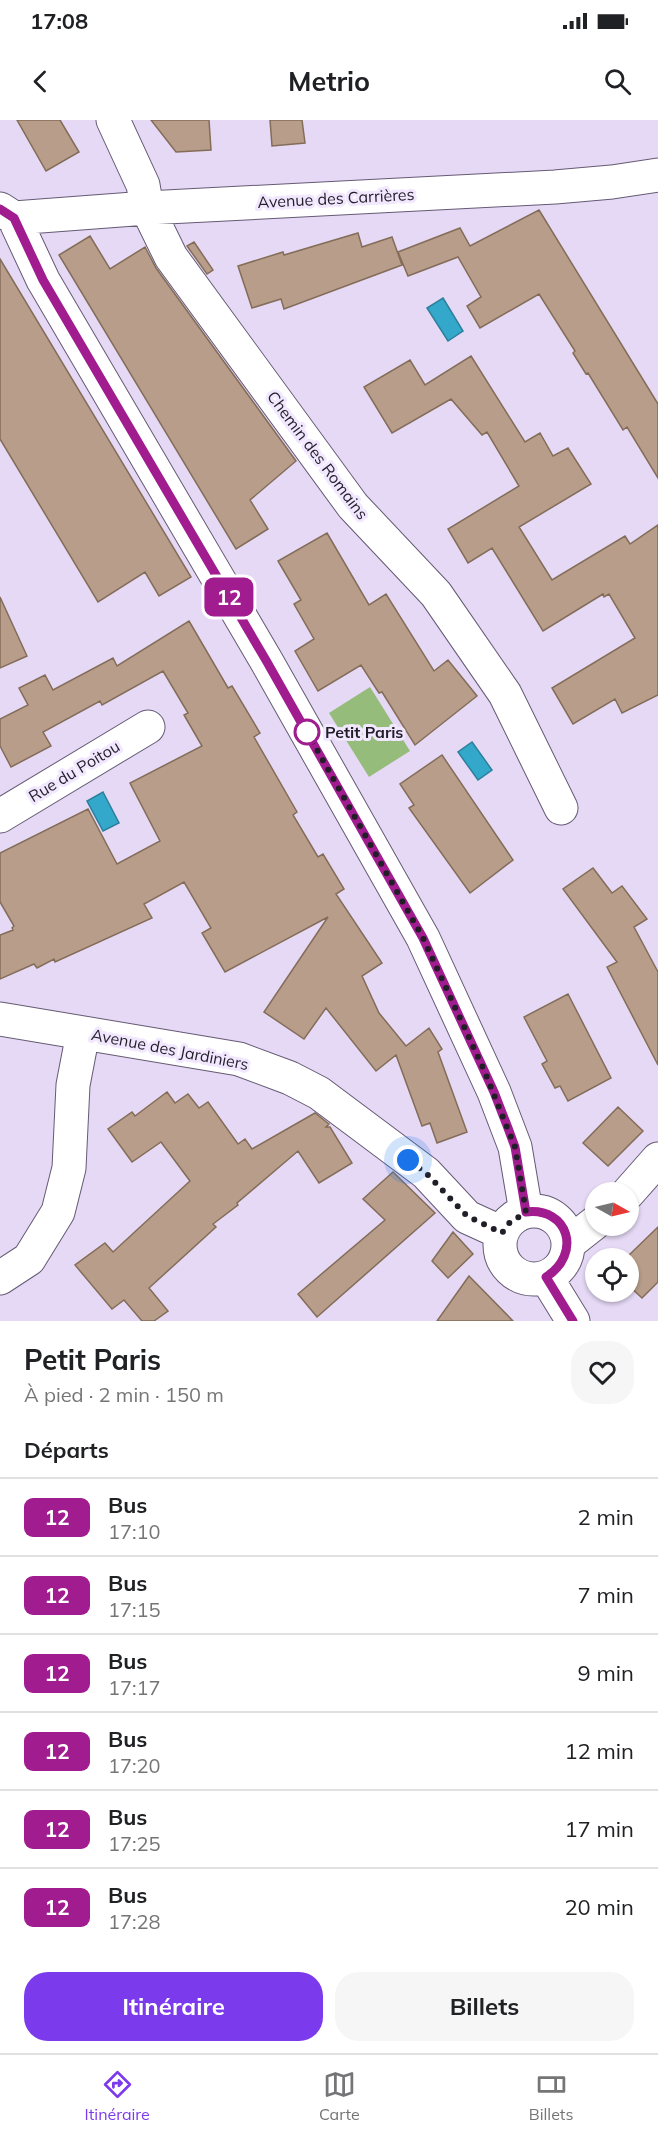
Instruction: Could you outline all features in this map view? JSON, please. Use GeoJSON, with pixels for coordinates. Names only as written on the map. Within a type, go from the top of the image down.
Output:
{"type":"FeatureCollection","features":[{"type":"Feature","properties":{"kind":"street","name":"Chemin des Romains"},"geometry":{"type":"LineString","coordinates":[[113,120],[143,185],[147,207],[171,257],[353,506],[436,594],[499,685],[561,808]]}},
{"type":"Feature","properties":{"kind":"street","name":"Avenue des Carrières"},"geometry":{"type":"LineString","coordinates":[[7,213],[555,187],[658,175]]}},
{"type":"Feature","properties":{"kind":"street"},"geometry":{"type":"LineString","coordinates":[[7,213],[43,280],[267,662],[423,938],[515,1147],[514,1223],[501,1255],[515,1273],[525,1278],[546,1277],[562,1263],[567,1254],[566,1234],[554,1218],[536,1211],[514,1223]]}},
{"type":"Feature","properties":{"kind":"street","name":"Rue du Poitou"},"geometry":{"type":"LineString","coordinates":[[0,816],[148,727]]}},
{"type":"Feature","properties":{"kind":"street","name":"Avenue des Jardiniers"},"geometry":{"type":"LineString","coordinates":[[0,1019],[42,1028],[239,1059],[290,1078],[319,1093],[426,1173],[467,1216],[514,1223]]}},
{"type":"Feature","properties":{"kind":"street"},"geometry":{"type":"LineString","coordinates":[[0,1278],[29,1259],[58,1212],[69,1168],[73,1084],[83,1033]]}},
{"type":"Feature","properties":{"kind":"street"},"geometry":{"type":"LineString","coordinates":[[638,1182],[658,1159]]}},
{"type":"Feature","properties":{"kind":"street"},"geometry":{"type":"LineString","coordinates":[[568,1244],[585,1231]]}},
{"type":"Feature","properties":{"kind":"street"},"geometry":{"type":"LineString","coordinates":[[546,1277],[573,1321]]}},
{"type":"Feature","properties":{"kind":"green space"},"geometry":{"type":"Polygon","coordinates":[[[370,687],[410,751],[369,777],[329,713],[370,687]]]}},
{"type":"Feature","properties":{"kind":"water"},"geometry":{"type":"Polygon","coordinates":[[[443,298],[463,331],[448,341],[427,308],[443,298]]]}},
{"type":"Feature","properties":{"kind":"water"},"geometry":{"type":"Polygon","coordinates":[[[472,742],[492,770],[478,780],[458,752],[472,742]]]}},
{"type":"Feature","properties":{"kind":"water"},"geometry":{"type":"Polygon","coordinates":[[[103,792],[119,823],[103,831],[87,801],[103,792]]]}},
{"type":"Feature","properties":{"kind":"building"},"geometry":{"type":"Polygon","coordinates":[[[17,120],[60,120],[79,152],[46,171],[17,120]]]}},
{"type":"Feature","properties":{"kind":"building"},"geometry":{"type":"Polygon","coordinates":[[[151,120],[209,120],[211,150],[176,152],[151,120]]]}},
{"type":"Feature","properties":{"kind":"building"},"geometry":{"type":"Polygon","coordinates":[[[270,120],[302,120],[305,143],[272,146],[270,120]]]}},
{"type":"Feature","properties":{"kind":"building"},"geometry":{"type":"Polygon","coordinates":[[[539,210],[658,404],[658,478],[627,427],[623,430],[588,373],[586,374],[573,353],[575,351],[539,294],[480,328],[467,306],[481,297],[458,257],[408,276],[398,252],[460,228],[470,246],[539,210]]]}},
{"type":"Feature","properties":{"kind":"building"},"geometry":{"type":"Polygon","coordinates":[[[358,233],[362,247],[392,237],[402,265],[284,309],[281,299],[252,308],[238,266],[358,233]]]}},
{"type":"Feature","properties":{"kind":"building"},"geometry":{"type":"Polygon","coordinates":[[[90,236],[110,269],[145,247],[156,268],[296,461],[250,500],[268,529],[236,549],[59,255],[90,236]]]}},
{"type":"Feature","properties":{"kind":"building"},"geometry":{"type":"Polygon","coordinates":[[[194,242],[213,270],[207,274],[187,246],[194,242]]]}},
{"type":"Feature","properties":{"kind":"building"},"geometry":{"type":"Polygon","coordinates":[[[0,259],[191,577],[159,596],[145,572],[98,602],[0,439],[0,259]]]}},
{"type":"Feature","properties":{"kind":"building"},"geometry":{"type":"Polygon","coordinates":[[[471,356],[525,442],[540,433],[553,456],[568,448],[591,484],[519,527],[552,580],[625,536],[630,544],[658,525],[658,695],[622,713],[615,699],[573,724],[552,688],[635,638],[609,594],[604,597],[603,594],[543,631],[492,548],[468,563],[448,529],[519,486],[487,432],[482,435],[451,399],[392,433],[364,387],[410,360],[425,385],[471,356]]]}},
{"type":"Feature","properties":{"kind":"building"},"geometry":{"type":"Polygon","coordinates":[[[327,533],[369,605],[386,594],[434,671],[448,660],[477,696],[415,745],[382,692],[379,693],[361,665],[318,691],[295,651],[314,639],[294,604],[301,600],[278,561],[327,533]]]}},
{"type":"Feature","properties":{"kind":"building"},"geometry":{"type":"Polygon","coordinates":[[[0,597],[27,656],[0,668],[0,597]]]}},
{"type":"Feature","properties":{"kind":"building"},"geometry":{"type":"Polygon","coordinates":[[[189,621],[228,688],[232,686],[260,733],[254,737],[297,812],[293,815],[318,857],[323,854],[344,889],[336,894],[382,963],[362,976],[379,1013],[406,1046],[429,1028],[442,1049],[438,1052],[467,1132],[437,1143],[430,1123],[422,1126],[396,1055],[376,1071],[326,1008],[304,1039],[264,1012],[328,917],[225,972],[202,933],[211,928],[184,882],[144,904],[152,918],[55,962],[54,959],[37,968],[34,964],[0,979],[0,935],[13,930],[14,926],[0,902],[0,853],[88,809],[117,864],[160,841],[130,783],[202,746],[184,715],[188,713],[163,671],[102,705],[100,701],[43,732],[51,746],[11,767],[0,746],[0,719],[28,705],[19,688],[45,675],[53,690],[113,658],[117,666],[189,621]]]}},
{"type":"Feature","properties":{"kind":"building"},"geometry":{"type":"Polygon","coordinates":[[[442,755],[513,860],[470,893],[409,808],[414,805],[400,784],[442,755]]]}},
{"type":"Feature","properties":{"kind":"building"},"geometry":{"type":"Polygon","coordinates":[[[593,868],[612,893],[622,886],[647,919],[634,927],[658,972],[658,1065],[607,967],[617,962],[563,889],[593,868]]]}},
{"type":"Feature","properties":{"kind":"building"},"geometry":{"type":"Polygon","coordinates":[[[568,994],[611,1078],[568,1101],[560,1086],[555,1088],[542,1064],[547,1061],[524,1017],[568,994]]]}},
{"type":"Feature","properties":{"kind":"building"},"geometry":{"type":"Polygon","coordinates":[[[167,1092],[175,1103],[188,1094],[199,1108],[208,1102],[238,1144],[245,1139],[252,1149],[315,1113],[329,1124],[326,1127],[330,1127],[352,1163],[319,1183],[298,1151],[237,1203],[238,1205],[213,1224],[216,1227],[149,1288],[168,1311],[154,1321],[142,1321],[124,1300],[112,1309],[75,1265],[105,1243],[113,1252],[190,1181],[161,1142],[132,1162],[108,1129],[132,1112],[135,1116],[167,1092]]]}},
{"type":"Feature","properties":{"kind":"building"},"geometry":{"type":"Polygon","coordinates":[[[618,1107],[643,1131],[608,1166],[583,1143],[618,1107]]]}},
{"type":"Feature","properties":{"kind":"building"},"geometry":{"type":"Polygon","coordinates":[[[393,1172],[435,1213],[317,1317],[298,1294],[385,1220],[363,1199],[393,1172]]]}},
{"type":"Feature","properties":{"kind":"building"},"geometry":{"type":"Polygon","coordinates":[[[658,1227],[658,1282],[642,1298],[639,1295],[639,1248],[636,1248],[658,1227]]]}},
{"type":"Feature","properties":{"kind":"building"},"geometry":{"type":"Polygon","coordinates":[[[453,1232],[473,1254],[448,1278],[432,1261],[453,1232]]]}},
{"type":"Feature","properties":{"kind":"building"},"geometry":{"type":"Polygon","coordinates":[[[469,1276],[513,1321],[437,1321],[469,1276]]]}},
{"type":"Feature","properties":{"kind":"bus line","name":"12"},"geometry":{"type":"LineString","coordinates":[[0,209],[14,218],[43,280],[267,662],[423,938],[494,1092],[508,1128],[515,1147],[526,1212],[545,1213],[561,1225],[566,1234],[567,1254],[555,1271],[546,1277],[573,1321]]}},
{"type":"Feature","properties":{"kind":"place","name":"Petit Paris"},"geometry":{"type":"Point","coordinates":[307,732]}},
{"type":"Feature","properties":{"kind":"route"},"geometry":{"type":"LineString","coordinates":[[307,732],[423,938],[484,1070],[515,1147],[526,1212],[516,1216],[502,1233],[467,1216],[426,1173],[408,1160]]}}]}
